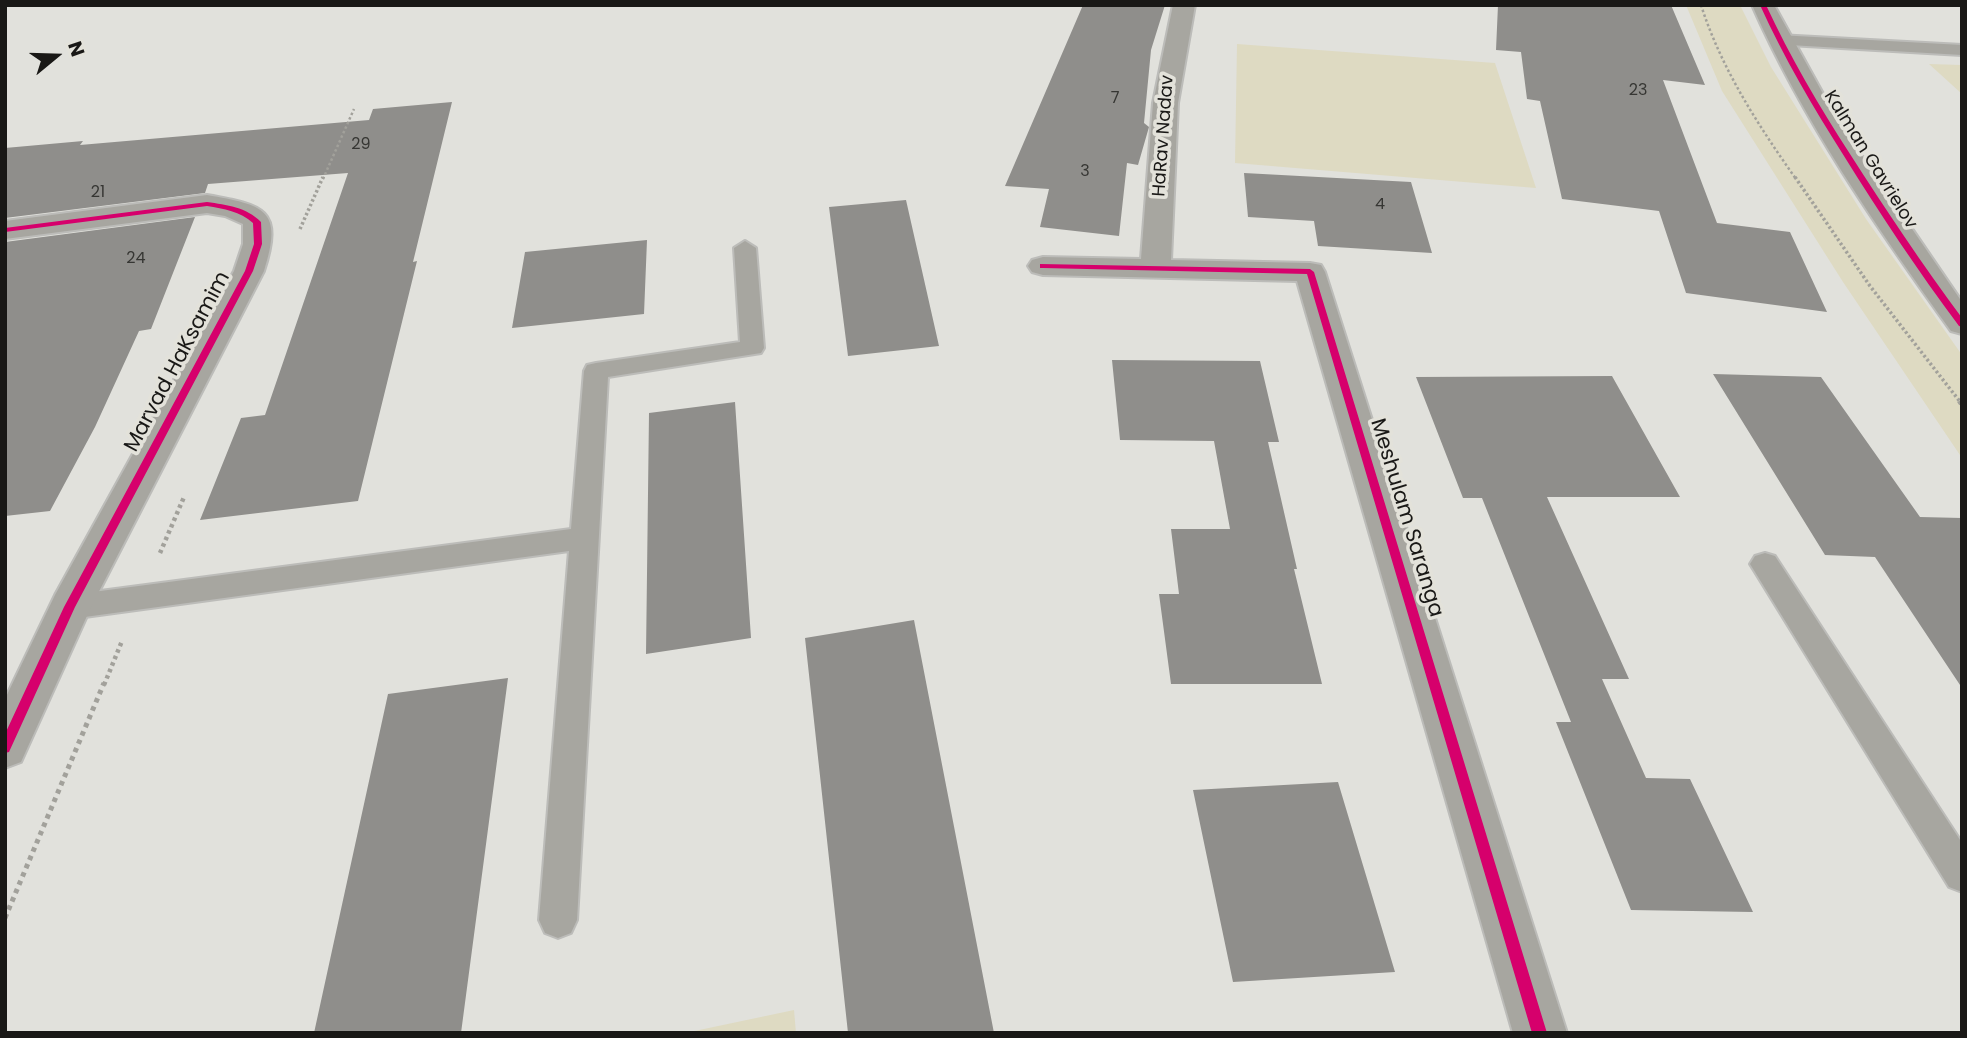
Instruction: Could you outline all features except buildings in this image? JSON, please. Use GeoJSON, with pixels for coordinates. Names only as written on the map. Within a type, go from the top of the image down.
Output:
{"type":"FeatureCollection","features":[{"type":"Feature","properties":{"kind":"street","name":"HaRav Nadav"},"geometry":{"type":"LineString","coordinates":[[1156,269],[1160,158],[1167,88],[1170,61],[1184,5]]}},
{"type":"Feature","properties":{"kind":"street","name":"Kalman Gavrielov"},"geometry":{"type":"LineString","coordinates":[[1763,5],[1778,40],[1815,106],[1906,250],[1962,324]]}},
{"type":"Feature","properties":{"kind":"street","name":"Marvad HaKsamim"},"geometry":{"type":"LineString","coordinates":[[5,230],[207,204],[248,214],[257,222],[258,244],[249,271],[69,607],[5,748]]}},
{"type":"Feature","properties":{"kind":"street","name":"Meshulam Saranga"},"geometry":{"type":"LineString","coordinates":[[1042,266],[1311,272],[1541,1033]]}},
{"type":"Feature","properties":{"kind":"lane"},"geometry":{"type":"LineString","coordinates":[[1778,40],[1962,50]]}},
{"type":"Feature","properties":{"kind":"lane"},"geometry":{"type":"LineString","coordinates":[[558,920],[596,371],[752,348],[745,248]]}},
{"type":"Feature","properties":{"kind":"lane"},"geometry":{"type":"LineString","coordinates":[[69,607],[583,538]]}},
{"type":"Feature","properties":{"kind":"lane"},"geometry":{"type":"LineString","coordinates":[[1765,564],[1962,875]]}},
{"type":"Feature","properties":{"kind":"path"},"geometry":{"type":"LineString","coordinates":[[1701,5],[1709,30],[1753,117],[1870,286],[1935,366],[1962,405]]}},
{"type":"Feature","properties":{"kind":"path"},"geometry":{"type":"LineString","coordinates":[[298,234],[354,109]]}},
{"type":"Feature","properties":{"kind":"path"},"geometry":{"type":"LineString","coordinates":[[5,918],[189,485]]}},
{"type":"Feature","properties":{"kind":"shaded area"},"geometry":{"type":"Polygon","coordinates":[[[1686,5],[1740,5],[1771,67],[1866,219],[1962,355],[1962,458],[1843,282],[1722,91],[1686,5]]]}},
{"type":"Feature","properties":{"kind":"shaded area"},"geometry":{"type":"Polygon","coordinates":[[[1237,44],[1495,63],[1536,188],[1235,163],[1237,44]]]}},
{"type":"Feature","properties":{"kind":"shaded area"},"geometry":{"type":"Polygon","coordinates":[[[1929,64],[1962,65],[1962,94],[1929,64]]]}},
{"type":"Feature","properties":{"kind":"shaded area"},"geometry":{"type":"Polygon","coordinates":[[[794,1010],[796,1033],[685,1033],[794,1010]]]}},
{"type":"Feature","properties":{"kind":"cycle path"},"geometry":{"type":"LineString","coordinates":[[1763,5],[1824,119],[1874,198],[1962,324]]}},
{"type":"Feature","properties":{"kind":"cycle path"},"geometry":{"type":"LineString","coordinates":[[5,230],[207,204],[248,214],[257,222],[258,244],[249,271],[70,607],[5,748]]}},
{"type":"Feature","properties":{"kind":"cycle path"},"geometry":{"type":"LineString","coordinates":[[1043,266],[1310,272],[1540,1033]]}}]}
